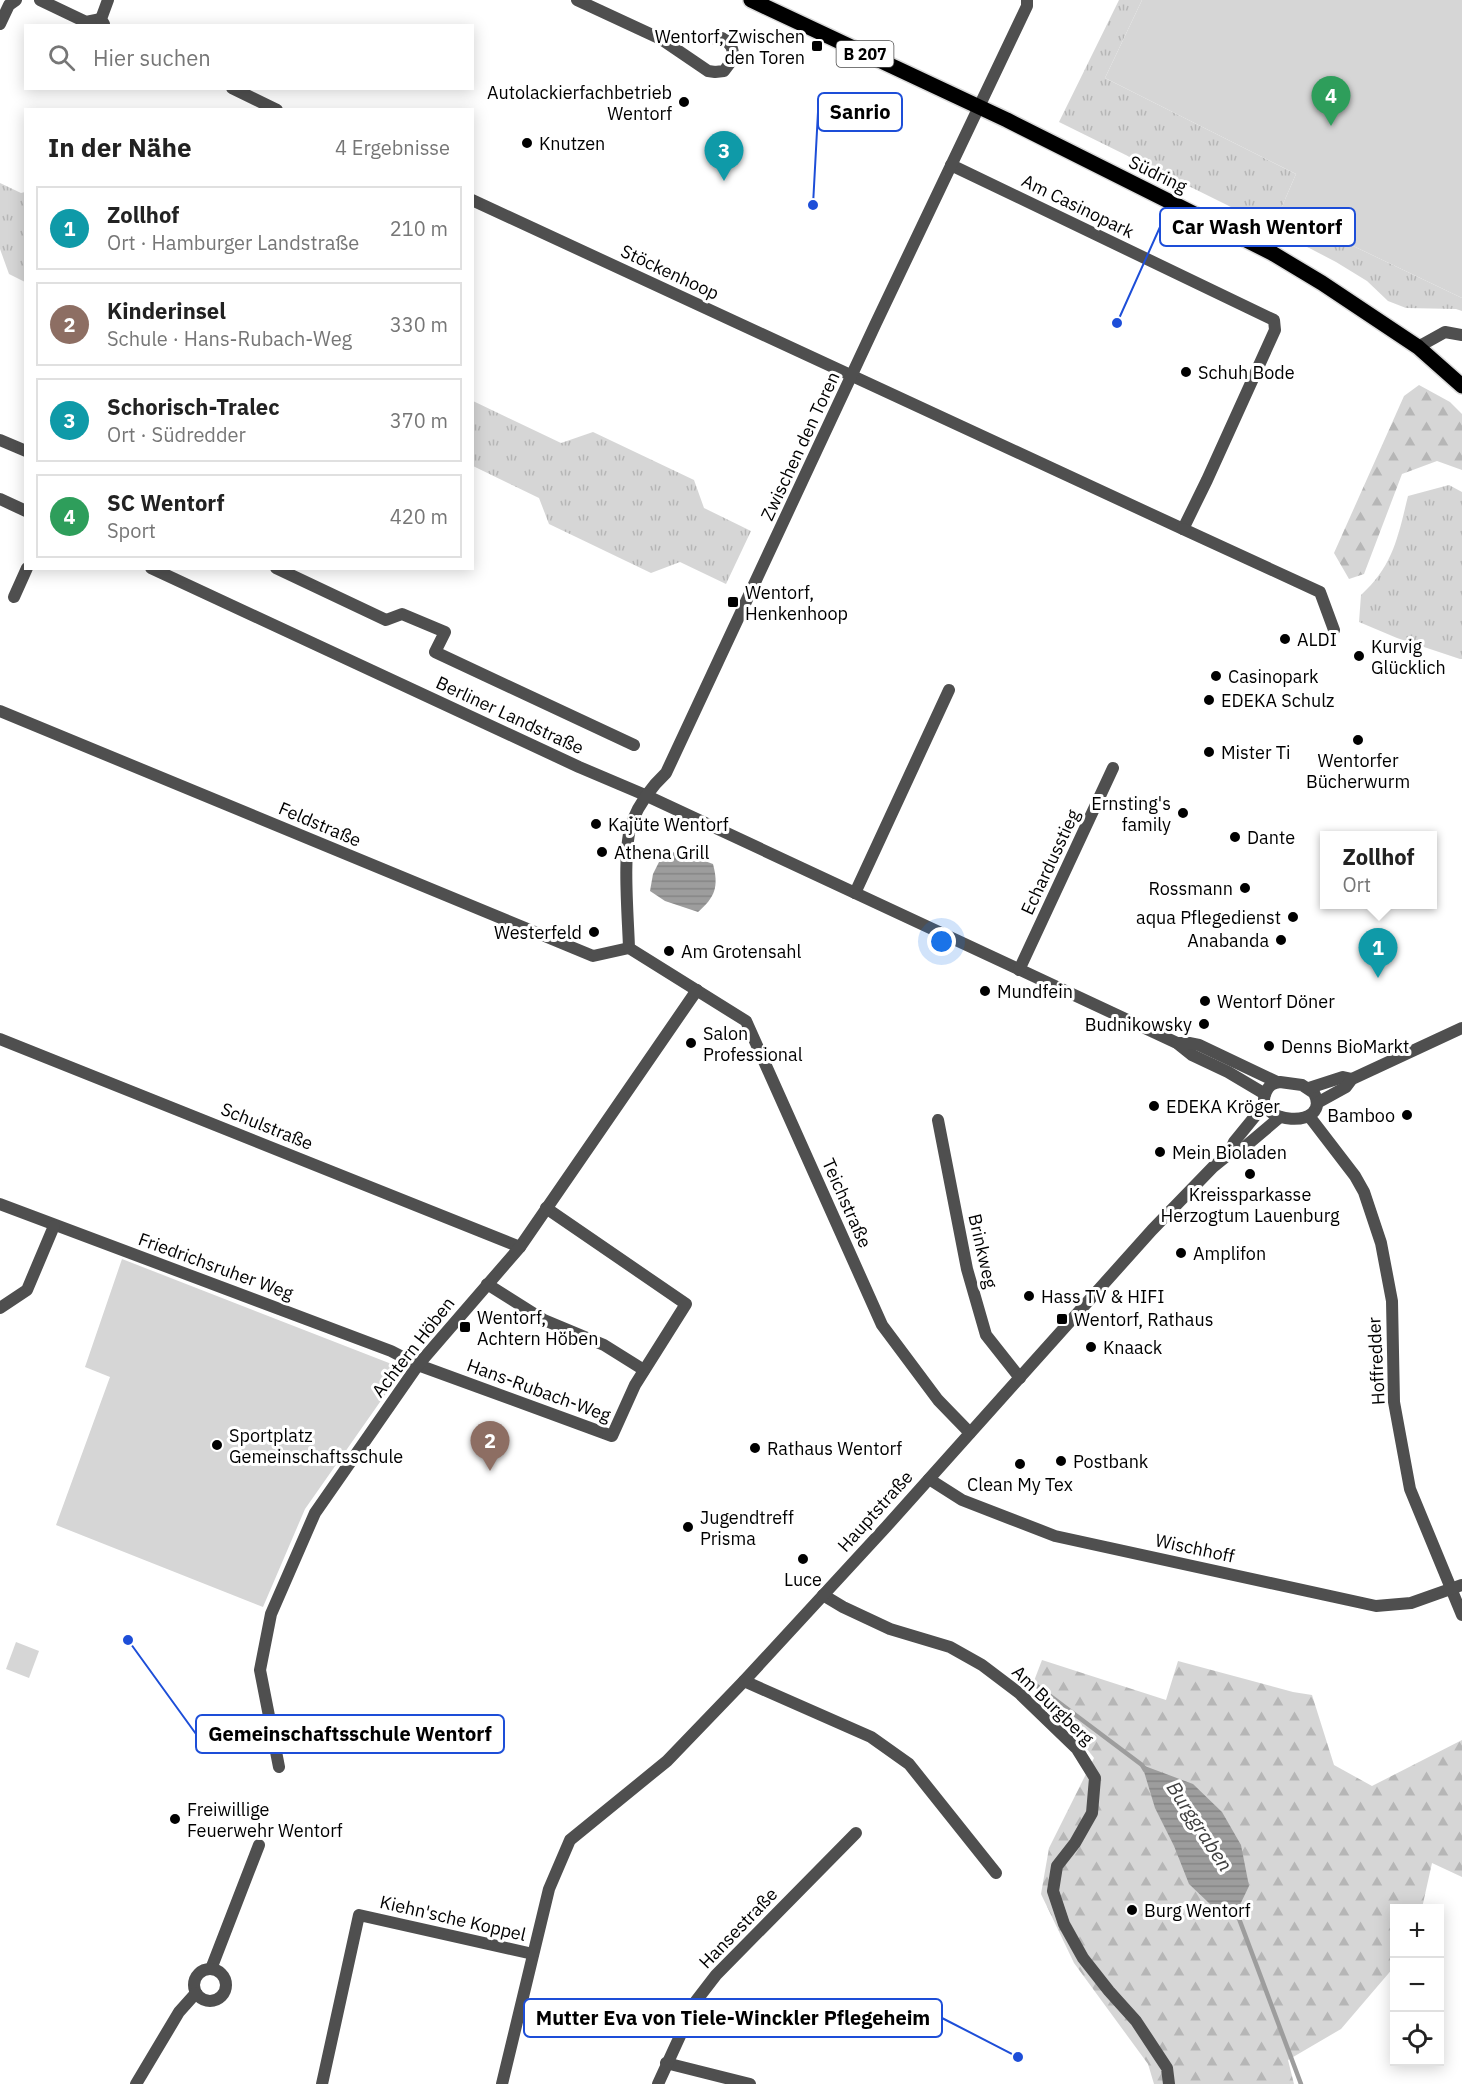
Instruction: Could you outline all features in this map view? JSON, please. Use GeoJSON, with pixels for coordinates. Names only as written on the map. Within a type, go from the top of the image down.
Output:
{"type":"FeatureCollection","features":[{"type":"Feature","properties":{"kind":"main road","name":"Südring"},"geometry":{"type":"LineString","coordinates":[[751,0],[979,107],[1272,254],[1322,283],[1418,347],[1462,386]]}},
{"type":"Feature","properties":{"kind":"street"},"geometry":{"type":"LineString","coordinates":[[0,24],[9,5],[16,0]]}},
{"type":"Feature","properties":{"kind":"street"},"geometry":{"type":"LineString","coordinates":[[40,0],[86,22],[103,22],[108,0]]}},
{"type":"Feature","properties":{"kind":"street"},"geometry":{"type":"LineString","coordinates":[[577,0],[661,39],[712,72],[723,71],[733,59],[732,49],[722,38],[661,39]]}},
{"type":"Feature","properties":{"kind":"street"},"geometry":{"type":"LineString","coordinates":[[979,107],[1027,6],[1027,0]]}},
{"type":"Feature","properties":{"kind":"street"},"geometry":{"type":"LineString","coordinates":[[236,90],[273,108]]}},
{"type":"Feature","properties":{"kind":"street","name":"Zwischen den Toren"},"geometry":{"type":"LineString","coordinates":[[645,795],[666,773],[979,107]]}},
{"type":"Feature","properties":{"kind":"street","name":"Am Casinopark"},"geometry":{"type":"LineString","coordinates":[[951,165],[1274,320],[1275,330],[1183,529]]}},
{"type":"Feature","properties":{"kind":"street","name":"Stöckenhoop"},"geometry":{"type":"LineString","coordinates":[[474,201],[852,376]]}},
{"type":"Feature","properties":{"kind":"street"},"geometry":{"type":"LineString","coordinates":[[1418,347],[1445,332],[1462,335]]}},
{"type":"Feature","properties":{"kind":"street"},"geometry":{"type":"LineString","coordinates":[[852,376],[1320,592],[1334,630]]}},
{"type":"Feature","properties":{"kind":"street"},"geometry":{"type":"LineString","coordinates":[[0,440],[24,450]]}},
{"type":"Feature","properties":{"kind":"street"},"geometry":{"type":"LineString","coordinates":[[0,499],[24,510]]}},
{"type":"Feature","properties":{"kind":"street"},"geometry":{"type":"LineString","coordinates":[[14,597],[26,570]]}},
{"type":"Feature","properties":{"kind":"street","name":"Berliner Landstraße"},"geometry":{"type":"LineString","coordinates":[[155,570],[1177,1043],[1184,1050],[1236,1076],[1265,1099]]}},
{"type":"Feature","properties":{"kind":"street","name":"Berliner Landstraße"},"geometry":{"type":"LineString","coordinates":[[280,570],[386,620],[402,614],[445,632],[435,652],[634,745]]}},
{"type":"Feature","properties":{"kind":"street"},"geometry":{"type":"LineString","coordinates":[[855,893],[949,690]]}},
{"type":"Feature","properties":{"kind":"street","name":"Feldstraße"},"geometry":{"type":"LineString","coordinates":[[0,711],[593,956],[629,948]]}},
{"type":"Feature","properties":{"kind":"street","name":"Echardusstieg"},"geometry":{"type":"LineString","coordinates":[[1019,970],[1113,768]]}},
{"type":"Feature","properties":{"kind":"street"},"geometry":{"type":"LineString","coordinates":[[645,795],[629,834],[627,854],[629,948],[697,990]]}},
{"type":"Feature","properties":{"kind":"street","name":"Achtern Höben"},"geometry":{"type":"LineString","coordinates":[[279,1767],[260,1670],[271,1614],[315,1513],[418,1365],[520,1246],[697,990]]}},
{"type":"Feature","properties":{"kind":"street","name":"Teichstraße"},"geometry":{"type":"LineString","coordinates":[[697,990],[746,1021],[882,1325],[938,1400],[970,1433]]}},
{"type":"Feature","properties":{"kind":"street"},"geometry":{"type":"LineString","coordinates":[[1317,1103],[1346,1087],[1352,1079],[1462,1028]]}},
{"type":"Feature","properties":{"kind":"street","name":"Schulstraße"},"geometry":{"type":"LineString","coordinates":[[0,1040],[520,1246]]}},
{"type":"Feature","properties":{"kind":"street","name":"Berliner Landstraße"},"geometry":{"type":"LineString","coordinates":[[1177,1043],[1199,1045],[1277,1082]]}},
{"type":"Feature","properties":{"kind":"street"},"geometry":{"type":"LineString","coordinates":[[1309,1088],[1343,1077],[1352,1079]]}},
{"type":"Feature","properties":{"kind":"street"},"geometry":{"type":"LineString","coordinates":[[1277,1082],[1309,1088],[1314,1093],[1317,1103],[1315,1110],[1309,1116],[1295,1119],[1280,1117],[1267,1110],[1265,1099],[1271,1084],[1277,1082]]}},
{"type":"Feature","properties":{"kind":"street","name":"Hauptstraße"},"geometry":{"type":"LineString","coordinates":[[502,2084],[549,1889],[570,1840],[667,1761],[744,1681],[1152,1230],[1229,1154],[1234,1142],[1265,1099]]}},
{"type":"Feature","properties":{"kind":"street","name":"Hoffredder"},"geometry":{"type":"LineString","coordinates":[[1309,1116],[1355,1176],[1364,1192],[1381,1243],[1392,1301],[1394,1402],[1410,1489],[1457,1587],[1462,1615]]}},
{"type":"Feature","properties":{"kind":"street","name":"Hauptstraße"},"geometry":{"type":"LineString","coordinates":[[1229,1154],[1241,1150],[1280,1117]]}},
{"type":"Feature","properties":{"kind":"street","name":"Brinkweg"},"geometry":{"type":"LineString","coordinates":[[938,1120],[967,1269],[986,1335],[1020,1378]]}},
{"type":"Feature","properties":{"kind":"street","name":"Friedrichsruher Weg"},"geometry":{"type":"LineString","coordinates":[[0,1204],[391,1351],[418,1365]]}},
{"type":"Feature","properties":{"kind":"street","name":"Hans-Rubach-Weg"},"geometry":{"type":"LineString","coordinates":[[418,1365],[612,1436],[634,1385],[686,1304],[546,1208]]}},
{"type":"Feature","properties":{"kind":"street"},"geometry":{"type":"LineString","coordinates":[[0,1308],[27,1290],[54,1226]]}},
{"type":"Feature","properties":{"kind":"street"},"geometry":{"type":"LineString","coordinates":[[487,1284],[544,1320],[604,1345],[644,1370]]}},
{"type":"Feature","properties":{"kind":"street","name":"Wischhoff"},"geometry":{"type":"LineString","coordinates":[[928,1479],[962,1500],[1055,1536],[1376,1606],[1411,1603],[1457,1587]]}},
{"type":"Feature","properties":{"kind":"street","name":"Am Burgberg"},"geometry":{"type":"LineString","coordinates":[[823,1594],[843,1607],[890,1629],[950,1647],[982,1665],[1018,1693],[1077,1749],[1095,1778],[1092,1813],[1075,1843],[1057,1866],[1053,1891],[1064,1924],[1083,1958],[1136,2021],[1167,2068],[1168,2084]]}},
{"type":"Feature","properties":{"kind":"street"},"geometry":{"type":"LineString","coordinates":[[744,1681],[871,1737],[909,1764],[996,1873]]}},
{"type":"Feature","properties":{"kind":"street","name":"Hansestraße"},"geometry":{"type":"LineString","coordinates":[[658,2084],[696,2001],[716,1975],[856,1833]]}},
{"type":"Feature","properties":{"kind":"street"},"geometry":{"type":"LineString","coordinates":[[211,1969],[259,1845]]}},
{"type":"Feature","properties":{"kind":"street","name":"Kiehn'sche Koppel"},"geometry":{"type":"LineString","coordinates":[[322,2084],[359,1915],[533,1954]]}},
{"type":"Feature","properties":{"kind":"street"},"geometry":{"type":"LineString","coordinates":[[211,1969],[224,1977],[226,1983],[224,1993],[210,2001],[200,1997],[194,1989],[195,1979],[201,1971],[211,1969]]}},
{"type":"Feature","properties":{"kind":"street"},"geometry":{"type":"LineString","coordinates":[[136,2084],[179,2012],[196,1993]]}},
{"type":"Feature","properties":{"kind":"street"},"geometry":{"type":"LineString","coordinates":[[666,2063],[750,2084]]}},
{"type":"Feature","properties":{"kind":"green space"},"geometry":{"type":"Polygon","coordinates":[[[1119,0],[1142,0],[1105,78],[1296,174],[1280,211],[1462,298],[1462,311],[1406,308],[1388,301],[1367,281],[1336,262],[1059,122],[1119,0]]]}},
{"type":"Feature","properties":{"kind":"green space"},"geometry":{"type":"Polygon","coordinates":[[[1142,0],[1462,0],[1462,298],[1280,211],[1296,174],[1105,78],[1142,0]]]}},
{"type":"Feature","properties":{"kind":"green space"},"geometry":{"type":"Polygon","coordinates":[[[0,183],[24,192],[24,282],[9,274],[0,249],[0,183]]]}},
{"type":"Feature","properties":{"kind":"green space"},"geometry":{"type":"Polygon","coordinates":[[[1419,385],[1450,402],[1462,414],[1462,470],[1437,461],[1402,474],[1364,574],[1349,579],[1334,553],[1404,396],[1419,385]]]}},
{"type":"Feature","properties":{"kind":"green space"},"geometry":{"type":"Polygon","coordinates":[[[474,401],[561,443],[593,432],[694,480],[704,508],[751,531],[726,584],[680,562],[651,573],[549,524],[539,498],[474,466],[474,401]]]}},
{"type":"Feature","properties":{"kind":"green space"},"geometry":{"type":"Polygon","coordinates":[[[1449,485],[1462,492],[1462,659],[1397,638],[1359,622],[1361,595],[1380,573],[1393,550],[1408,496],[1449,485]]]}},
{"type":"Feature","properties":{"kind":"green space","name":"Sportplatz Gemeinschaftsschule"},"geometry":{"type":"Polygon","coordinates":[[[122,1259],[389,1363],[397,1369],[394,1382],[305,1509],[263,1607],[56,1525],[110,1377],[85,1367],[122,1259]]]}},
{"type":"Feature","properties":{"kind":"green space"},"geometry":{"type":"Polygon","coordinates":[[[16,1642],[39,1651],[29,1678],[6,1669],[16,1642]]]}},
{"type":"Feature","properties":{"kind":"green space"},"geometry":{"type":"Polygon","coordinates":[[[1042,1660],[1166,1700],[1178,1661],[1312,1695],[1334,1765],[1372,1786],[1462,1740],[1462,1877],[1432,1863],[1423,1904],[1390,1904],[1390,1972],[1341,2029],[1288,2060],[1294,2084],[1154,2084],[1148,2064],[1074,1963],[1041,1894],[1049,1848],[1094,1758],[1034,1681],[1042,1660]]]}},
{"type":"Feature","properties":{"kind":"water"},"geometry":{"type":"Polygon","coordinates":[[[676,852],[713,864],[716,879],[714,891],[698,912],[665,901],[650,891],[653,874],[663,854],[676,852]]]}},
{"type":"Feature","properties":{"kind":"water"},"geometry":{"type":"Polygon","coordinates":[[[1142,1765],[1193,1784],[1222,1812],[1241,1845],[1249,1886],[1237,1911],[1210,1904],[1189,1884],[1174,1846],[1155,1808],[1142,1765]]]}},
{"type":"Feature","properties":{"kind":"waterway","name":"Burggraben"},"geometry":{"type":"LineString","coordinates":[[1017,1671],[1142,1765],[1145,1770]]}},
{"type":"Feature","properties":{"kind":"waterway","name":"Burggraben"},"geometry":{"type":"LineString","coordinates":[[1235,1908],[1301,2084]]}},
{"type":"Feature","properties":{"kind":"place","name":"Wentorf, Zwischen den Toren"},"geometry":{"type":"Point","coordinates":[817,46]}},
{"type":"Feature","properties":{"kind":"place","name":"Autolackierfachbetrieb Wentorf"},"geometry":{"type":"Point","coordinates":[684,102]}},
{"type":"Feature","properties":{"kind":"place","name":"SC Wentorf"},"geometry":{"type":"Point","coordinates":[1331,126]}},
{"type":"Feature","properties":{"kind":"place","name":"Knutzen"},"geometry":{"type":"Point","coordinates":[527,143]}},
{"type":"Feature","properties":{"kind":"place","name":"Schorisch-Tralec"},"geometry":{"type":"Point","coordinates":[724,181]}},
{"type":"Feature","properties":{"kind":"place","name":"Sanrio"},"geometry":{"type":"Point","coordinates":[813,205]}},
{"type":"Feature","properties":{"kind":"place","name":"Car Wash Wentorf"},"geometry":{"type":"Point","coordinates":[1117,323]}},
{"type":"Feature","properties":{"kind":"place","name":"Schuh Bode"},"geometry":{"type":"Point","coordinates":[1186,372]}},
{"type":"Feature","properties":{"kind":"place","name":"Wentorf, Henkenhoop"},"geometry":{"type":"Point","coordinates":[733,602]}},
{"type":"Feature","properties":{"kind":"place","name":"ALDI"},"geometry":{"type":"Point","coordinates":[1285,639]}},
{"type":"Feature","properties":{"kind":"place","name":"Kurvig Glücklich"},"geometry":{"type":"Point","coordinates":[1359,656]}},
{"type":"Feature","properties":{"kind":"place","name":"Casinopark"},"geometry":{"type":"Point","coordinates":[1216,676]}},
{"type":"Feature","properties":{"kind":"place","name":"EDEKA Schulz"},"geometry":{"type":"Point","coordinates":[1209,700]}},
{"type":"Feature","properties":{"kind":"place","name":"Wentorfer Bücherwurm"},"geometry":{"type":"Point","coordinates":[1358,740]}},
{"type":"Feature","properties":{"kind":"place","name":"Mister Ti"},"geometry":{"type":"Point","coordinates":[1209,752]}},
{"type":"Feature","properties":{"kind":"place","name":"Ernsting's family"},"geometry":{"type":"Point","coordinates":[1183,813]}},
{"type":"Feature","properties":{"kind":"place","name":"Kajüte Wentorf"},"geometry":{"type":"Point","coordinates":[596,824]}},
{"type":"Feature","properties":{"kind":"place","name":"Dante"},"geometry":{"type":"Point","coordinates":[1235,837]}},
{"type":"Feature","properties":{"kind":"place","name":"Athena Grill"},"geometry":{"type":"Point","coordinates":[602,852]}},
{"type":"Feature","properties":{"kind":"place","name":"Rossmann"},"geometry":{"type":"Point","coordinates":[1245,888]}},
{"type":"Feature","properties":{"kind":"place","name":"aqua Pflegedienst"},"geometry":{"type":"Point","coordinates":[1293,917]}},
{"type":"Feature","properties":{"kind":"place","name":"Westerfeld"},"geometry":{"type":"Point","coordinates":[594,932]}},
{"type":"Feature","properties":{"kind":"place","name":"Anabanda"},"geometry":{"type":"Point","coordinates":[1281,940]}},
{"type":"Feature","properties":{"kind":"place","name":"Am Grotensahl"},"geometry":{"type":"Point","coordinates":[669,951]}},
{"type":"Feature","properties":{"kind":"place","name":"Zollhof"},"geometry":{"type":"Point","coordinates":[1378,978]}},
{"type":"Feature","properties":{"kind":"place","name":"Mundfein"},"geometry":{"type":"Point","coordinates":[985,991]}},
{"type":"Feature","properties":{"kind":"place","name":"Wentorf Döner"},"geometry":{"type":"Point","coordinates":[1205,1001]}},
{"type":"Feature","properties":{"kind":"place","name":"Budnikowsky"},"geometry":{"type":"Point","coordinates":[1204,1024]}},
{"type":"Feature","properties":{"kind":"place","name":"Salon Professional"},"geometry":{"type":"Point","coordinates":[691,1043]}},
{"type":"Feature","properties":{"kind":"place","name":"Denns BioMarkt"},"geometry":{"type":"Point","coordinates":[1269,1046]}},
{"type":"Feature","properties":{"kind":"place","name":"EDEKA Kröger"},"geometry":{"type":"Point","coordinates":[1154,1106]}},
{"type":"Feature","properties":{"kind":"place","name":"Bamboo"},"geometry":{"type":"Point","coordinates":[1407,1115]}},
{"type":"Feature","properties":{"kind":"place","name":"Mein Bioladen"},"geometry":{"type":"Point","coordinates":[1160,1152]}},
{"type":"Feature","properties":{"kind":"place","name":"Kreissparkasse Herzogtum Lauenburg"},"geometry":{"type":"Point","coordinates":[1250,1174]}},
{"type":"Feature","properties":{"kind":"place","name":"Amplifon"},"geometry":{"type":"Point","coordinates":[1181,1253]}},
{"type":"Feature","properties":{"kind":"place","name":"Hass TV & HIFI"},"geometry":{"type":"Point","coordinates":[1029,1296]}},
{"type":"Feature","properties":{"kind":"place","name":"Wentorf, Rathaus"},"geometry":{"type":"Point","coordinates":[1062,1319]}},
{"type":"Feature","properties":{"kind":"place","name":"Wentorf, Achtern Höben"},"geometry":{"type":"Point","coordinates":[465,1327]}},
{"type":"Feature","properties":{"kind":"place","name":"Knaack"},"geometry":{"type":"Point","coordinates":[1091,1347]}},
{"type":"Feature","properties":{"kind":"place","name":"Sportplatz Gemeinschaftsschule"},"geometry":{"type":"Point","coordinates":[217,1445]}},
{"type":"Feature","properties":{"kind":"place","name":"Rathaus Wentorf"},"geometry":{"type":"Point","coordinates":[755,1448]}},
{"type":"Feature","properties":{"kind":"place","name":"Postbank"},"geometry":{"type":"Point","coordinates":[1061,1461]}},
{"type":"Feature","properties":{"kind":"place","name":"Clean My Tex"},"geometry":{"type":"Point","coordinates":[1020,1464]}},
{"type":"Feature","properties":{"kind":"place","name":"Kinderinsel"},"geometry":{"type":"Point","coordinates":[490,1471]}},
{"type":"Feature","properties":{"kind":"place","name":"Jugendtreff Prisma"},"geometry":{"type":"Point","coordinates":[688,1527]}},
{"type":"Feature","properties":{"kind":"place","name":"Luce"},"geometry":{"type":"Point","coordinates":[803,1559]}},
{"type":"Feature","properties":{"kind":"place","name":"Gemeinschaftsschule Wentorf"},"geometry":{"type":"Point","coordinates":[128,1640]}},
{"type":"Feature","properties":{"kind":"place","name":"Freiwillige Feuerwehr Wentorf"},"geometry":{"type":"Point","coordinates":[175,1819]}},
{"type":"Feature","properties":{"kind":"place","name":"Burg Wentorf"},"geometry":{"type":"Point","coordinates":[1132,1910]}},
{"type":"Feature","properties":{"kind":"place","name":"Mutter Eva von Tiele-Winckler Pflegeheim"},"geometry":{"type":"Point","coordinates":[1018,2057]}}]}
